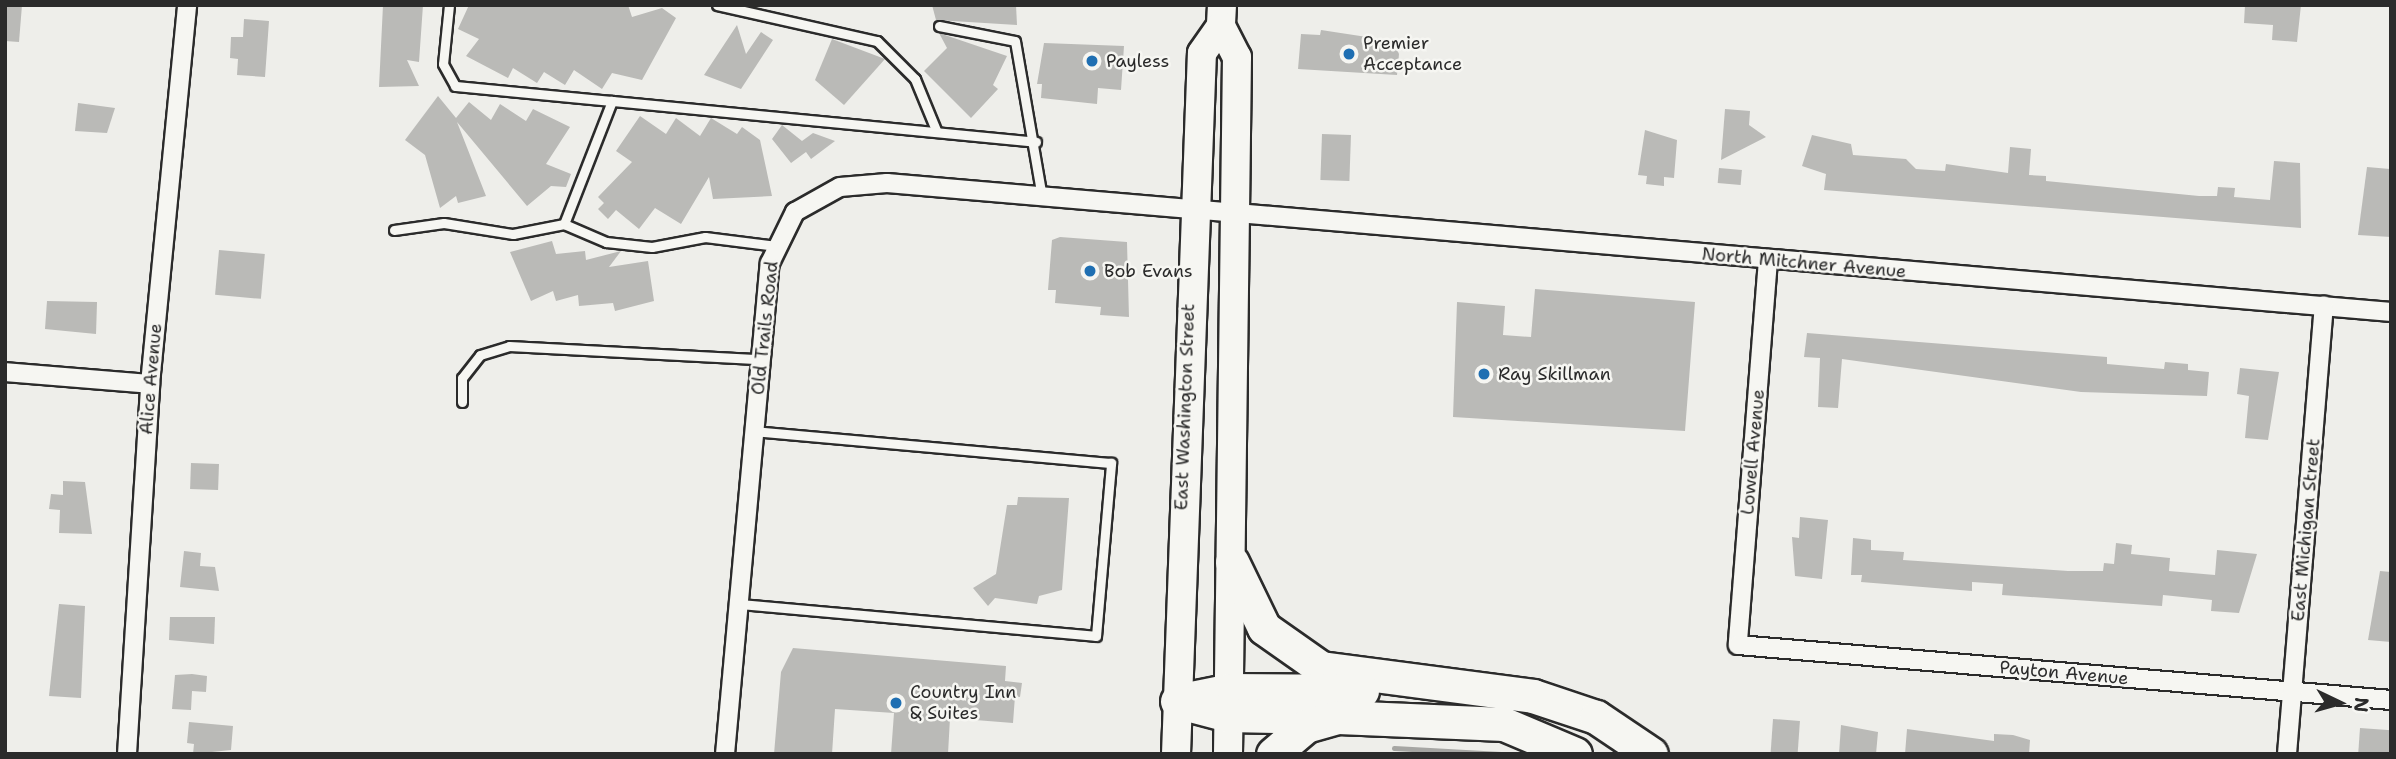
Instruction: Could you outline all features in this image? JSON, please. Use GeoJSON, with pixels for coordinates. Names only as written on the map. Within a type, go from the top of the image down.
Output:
{"type":"FeatureCollection","features":[{"type":"Feature","properties":{"kind":"highway"},"geometry":{"type":"LineString","coordinates":[[1232,562],[1264,628],[1304,659],[1333,672],[1571,707],[1651,754]]}},
{"type":"Feature","properties":{"kind":"highway"},"geometry":{"type":"LineString","coordinates":[[1229,703],[1466,690]]}},
{"type":"Feature","properties":{"kind":"highway"},"geometry":{"type":"LineString","coordinates":[[1177,701],[1229,703],[1338,717],[1504,724],[1575,754]]}},
{"type":"Feature","properties":{"kind":"highway"},"geometry":{"type":"LineString","coordinates":[[1273,754],[1306,726],[1338,717]]}},
{"type":"Feature","properties":{"kind":"main road","name":"East Washington Street"},"geometry":{"type":"LineString","coordinates":[[1176,754],[1185,388],[1216,213],[1237,57],[1222,16]]}},
{"type":"Feature","properties":{"kind":"main road","name":"East Washington Street"},"geometry":{"type":"LineString","coordinates":[[1216,213],[1232,562],[1228,754]]}},
{"type":"Feature","properties":{"kind":"street","name":"Alice Avenue"},"geometry":{"type":"LineString","coordinates":[[127,754],[150,384],[187,5]]}},
{"type":"Feature","properties":{"kind":"street","name":"Old Trails Road"},"geometry":{"type":"LineString","coordinates":[[725,754],[760,359],[776,246],[801,206],[840,187],[887,183],[1216,213]]}},
{"type":"Feature","properties":{"kind":"street","name":"North Mitchner Avenue"},"geometry":{"type":"LineString","coordinates":[[1216,213],[2391,312]]}},
{"type":"Feature","properties":{"kind":"street","name":"Lowell Avenue"},"geometry":{"type":"LineString","coordinates":[[1738,645],[1769,260]]}},
{"type":"Feature","properties":{"kind":"street","name":"East Michigan Street"},"geometry":{"type":"LineString","coordinates":[[2287,754],[2324,306]]}},
{"type":"Feature","properties":{"kind":"street"},"geometry":{"type":"LineString","coordinates":[[5,372],[150,384]]}},
{"type":"Feature","properties":{"kind":"street","name":"Payton Avenue"},"geometry":{"type":"LineString","coordinates":[[1738,645],[2391,700]]}},
{"type":"Feature","properties":{"kind":"lane"},"geometry":{"type":"LineString","coordinates":[[449,5],[443,64],[455,86],[936,130],[1036,142]]}},
{"type":"Feature","properties":{"kind":"lane"},"geometry":{"type":"LineString","coordinates":[[717,5],[877,41],[915,79],[936,130]]}},
{"type":"Feature","properties":{"kind":"lane"},"geometry":{"type":"LineString","coordinates":[[939,26],[1015,41],[1036,142],[1042,198]]}},
{"type":"Feature","properties":{"kind":"lane"},"geometry":{"type":"LineString","coordinates":[[564,224],[612,101]]}},
{"type":"Feature","properties":{"kind":"lane"},"geometry":{"type":"LineString","coordinates":[[394,230],[444,223],[513,234],[564,224],[606,242],[652,247],[705,237],[776,246]]}},
{"type":"Feature","properties":{"kind":"lane"},"geometry":{"type":"LineString","coordinates":[[461,402],[462,378],[480,355],[509,346],[760,359]]}},
{"type":"Feature","properties":{"kind":"lane"},"geometry":{"type":"LineString","coordinates":[[738,604],[1096,636],[1111,463],[754,431]]}},
{"type":"Feature","properties":{"kind":"building"},"geometry":{"type":"Polygon","coordinates":[[[5,5],[22,5],[19,42],[5,41],[5,5]]]}},
{"type":"Feature","properties":{"kind":"building"},"geometry":{"type":"Polygon","coordinates":[[[383,5],[423,5],[419,62],[407,60],[419,86],[379,87],[383,5]]]}},
{"type":"Feature","properties":{"kind":"building"},"geometry":{"type":"Polygon","coordinates":[[[469,5],[628,5],[632,17],[662,8],[676,18],[642,80],[612,73],[602,89],[574,70],[565,85],[544,72],[537,83],[513,68],[508,78],[466,56],[479,39],[458,29],[469,5]]]}},
{"type":"Feature","properties":{"kind":"building"},"geometry":{"type":"Polygon","coordinates":[[[932,5],[1016,5],[1017,25],[936,20],[932,5]]]}},
{"type":"Feature","properties":{"kind":"building"},"geometry":{"type":"Polygon","coordinates":[[[2245,5],[2301,5],[2297,42],[2272,40],[2273,25],[2244,23],[2245,5]]]}},
{"type":"Feature","properties":{"kind":"building"},"geometry":{"type":"Polygon","coordinates":[[[244,19],[269,21],[265,77],[237,75],[238,59],[230,58],[231,37],[243,37],[244,19]]]}},
{"type":"Feature","properties":{"kind":"building"},"geometry":{"type":"Polygon","coordinates":[[[737,25],[746,54],[761,32],[773,40],[741,89],[704,75],[737,25]]]}},
{"type":"Feature","properties":{"kind":"building","name":"Premier Acceptance"},"geometry":{"type":"Polygon","coordinates":[[[1321,30],[1393,41],[1399,54],[1397,75],[1298,69],[1301,34],[1320,35],[1321,30]]]}},
{"type":"Feature","properties":{"kind":"building"},"geometry":{"type":"Polygon","coordinates":[[[939,33],[1007,56],[993,85],[998,89],[971,118],[924,71],[947,48],[939,33]]]}},
{"type":"Feature","properties":{"kind":"building"},"geometry":{"type":"Polygon","coordinates":[[[832,39],[885,59],[844,105],[815,80],[832,39]]]}},
{"type":"Feature","properties":{"kind":"building","name":"Payless"},"geometry":{"type":"Polygon","coordinates":[[[1044,43],[1124,46],[1121,90],[1098,88],[1097,104],[1041,98],[1042,84],[1037,84],[1044,43]]]}},
{"type":"Feature","properties":{"kind":"building"},"geometry":{"type":"Polygon","coordinates":[[[438,96],[456,118],[469,102],[491,120],[500,104],[526,121],[533,109],[570,127],[546,164],[571,174],[566,187],[551,186],[527,206],[457,122],[486,196],[458,203],[456,196],[440,208],[425,155],[405,140],[438,96]]]}},
{"type":"Feature","properties":{"kind":"building"},"geometry":{"type":"Polygon","coordinates":[[[78,103],[115,108],[107,133],[75,131],[78,103]]]}},
{"type":"Feature","properties":{"kind":"building"},"geometry":{"type":"Polygon","coordinates":[[[1725,109],[1750,111],[1749,125],[1766,137],[1721,160],[1725,109]]]}},
{"type":"Feature","properties":{"kind":"building"},"geometry":{"type":"Polygon","coordinates":[[[640,116],[666,134],[676,118],[700,136],[711,118],[737,134],[742,127],[760,140],[772,196],[713,199],[709,177],[681,224],[655,208],[639,229],[616,210],[608,219],[598,209],[604,203],[598,197],[632,162],[616,151],[640,116]]]}},
{"type":"Feature","properties":{"kind":"building"},"geometry":{"type":"Polygon","coordinates":[[[782,125],[802,141],[813,133],[835,141],[811,159],[806,152],[791,163],[772,139],[782,125]]]}},
{"type":"Feature","properties":{"kind":"building"},"geometry":{"type":"Polygon","coordinates":[[[1645,130],[1677,140],[1674,178],[1664,177],[1664,186],[1646,184],[1647,176],[1638,175],[1645,130]]]}},
{"type":"Feature","properties":{"kind":"building"},"geometry":{"type":"Polygon","coordinates":[[[1322,134],[1351,135],[1349,181],[1320,180],[1322,134]]]}},
{"type":"Feature","properties":{"kind":"building"},"geometry":{"type":"Polygon","coordinates":[[[1812,135],[1851,144],[1853,155],[1906,159],[1916,169],[1945,171],[1946,164],[2008,173],[2010,147],[2031,149],[2029,175],[2046,176],[2046,181],[2199,196],[2217,196],[2218,187],[2235,188],[2234,197],[2270,200],[2274,161],[2300,163],[2301,228],[1824,190],[1826,174],[1802,166],[1812,135]]]}},
{"type":"Feature","properties":{"kind":"building"},"geometry":{"type":"Polygon","coordinates":[[[2367,167],[2390,169],[2391,237],[2358,235],[2367,167]]]}},
{"type":"Feature","properties":{"kind":"building"},"geometry":{"type":"Polygon","coordinates":[[[1719,168],[1742,170],[1741,185],[1718,183],[1719,168]]]}},
{"type":"Feature","properties":{"kind":"building"},"geometry":{"type":"Polygon","coordinates":[[[1060,237],[1127,242],[1129,317],[1100,315],[1101,307],[1055,303],[1056,290],[1048,290],[1052,240],[1060,237]]]}},
{"type":"Feature","properties":{"kind":"building"},"geometry":{"type":"Polygon","coordinates":[[[552,241],[556,254],[585,251],[586,260],[621,251],[609,267],[648,261],[654,301],[615,311],[613,303],[579,306],[578,295],[556,301],[553,291],[531,301],[510,252],[552,241]]]}},
{"type":"Feature","properties":{"kind":"building"},"geometry":{"type":"Polygon","coordinates":[[[219,250],[265,254],[261,299],[215,295],[219,250]]]}},
{"type":"Feature","properties":{"kind":"building"},"geometry":{"type":"Polygon","coordinates":[[[1535,289],[1695,302],[1685,431],[1453,417],[1457,302],[1505,306],[1503,335],[1531,337],[1535,289]]]}},
{"type":"Feature","properties":{"kind":"building"},"geometry":{"type":"Polygon","coordinates":[[[47,301],[97,302],[96,334],[45,329],[47,301]]]}},
{"type":"Feature","properties":{"kind":"building"},"geometry":{"type":"Polygon","coordinates":[[[1807,333],[2107,357],[2107,364],[2164,369],[2165,362],[2188,364],[2188,370],[2209,372],[2207,396],[2081,392],[1842,359],[1838,408],[1818,407],[1820,358],[1804,357],[1807,333]]]}},
{"type":"Feature","properties":{"kind":"building"},"geometry":{"type":"Polygon","coordinates":[[[2240,368],[2279,372],[2268,440],[2245,438],[2249,396],[2237,394],[2240,368]]]}},
{"type":"Feature","properties":{"kind":"building"},"geometry":{"type":"Polygon","coordinates":[[[191,463],[219,464],[218,490],[190,489],[191,463]]]}},
{"type":"Feature","properties":{"kind":"building"},"geometry":{"type":"Polygon","coordinates":[[[63,481],[85,482],[92,534],[59,533],[60,510],[49,509],[51,494],[63,495],[63,481]]]}},
{"type":"Feature","properties":{"kind":"building"},"geometry":{"type":"Polygon","coordinates":[[[1018,497],[1069,498],[1062,590],[1039,596],[1037,604],[995,598],[988,606],[973,588],[996,574],[1007,505],[1017,505],[1018,497]]]}},
{"type":"Feature","properties":{"kind":"building"},"geometry":{"type":"Polygon","coordinates":[[[1800,517],[1828,520],[1822,579],[1795,576],[1792,537],[1799,538],[1800,517]]]}},
{"type":"Feature","properties":{"kind":"building"},"geometry":{"type":"Polygon","coordinates":[[[1853,538],[1871,540],[1871,550],[1904,552],[1903,560],[2068,571],[2103,571],[2104,563],[2114,564],[2116,543],[2132,545],[2131,554],[2170,558],[2169,571],[2215,575],[2217,550],[2257,554],[2239,613],[2211,611],[2212,600],[2163,595],[2162,606],[2002,595],[2003,584],[1972,582],[1972,591],[1861,582],[1862,575],[1851,575],[1853,538]]]}},
{"type":"Feature","properties":{"kind":"building"},"geometry":{"type":"Polygon","coordinates":[[[184,551],[201,553],[200,566],[215,567],[219,591],[180,587],[184,551]]]}},
{"type":"Feature","properties":{"kind":"building"},"geometry":{"type":"Polygon","coordinates":[[[2380,571],[2391,572],[2391,642],[2368,640],[2380,571]]]}},
{"type":"Feature","properties":{"kind":"building"},"geometry":{"type":"Polygon","coordinates":[[[59,604],[85,606],[81,698],[49,696],[59,604]]]}},
{"type":"Feature","properties":{"kind":"building"},"geometry":{"type":"Polygon","coordinates":[[[170,617],[215,617],[214,644],[169,640],[170,617]]]}},
{"type":"Feature","properties":{"kind":"building","name":"Country Inn & Suites"},"geometry":{"type":"Polygon","coordinates":[[[793,648],[1006,666],[1005,681],[1022,683],[1020,697],[1015,696],[1013,723],[950,718],[948,754],[891,754],[894,713],[835,709],[832,754],[774,754],[781,672],[793,648]]]}},
{"type":"Feature","properties":{"kind":"building"},"geometry":{"type":"Polygon","coordinates":[[[175,675],[207,676],[206,692],[192,691],[191,710],[172,709],[175,675]]]}},
{"type":"Feature","properties":{"kind":"building"},"geometry":{"type":"Polygon","coordinates":[[[1773,719],[1800,721],[1798,754],[1771,754],[1773,719]]]}},
{"type":"Feature","properties":{"kind":"building"},"geometry":{"type":"Polygon","coordinates":[[[189,722],[233,726],[231,750],[193,754],[194,744],[187,743],[189,722]]]}},
{"type":"Feature","properties":{"kind":"building"},"geometry":{"type":"Polygon","coordinates":[[[1841,725],[1878,732],[1876,754],[1839,754],[1841,725]]]}},
{"type":"Feature","properties":{"kind":"building"},"geometry":{"type":"Polygon","coordinates":[[[2360,728],[2391,730],[2389,754],[2358,754],[2360,728]]]}},
{"type":"Feature","properties":{"kind":"building"},"geometry":{"type":"Polygon","coordinates":[[[1907,729],[1994,741],[1994,734],[2013,735],[2030,740],[2029,754],[1905,754],[1907,729]]]}},
{"type":"Feature","properties":{"kind":"waterway"},"geometry":{"type":"LineString","coordinates":[[1394,748],[1501,754]]}},
{"type":"Feature","properties":{"kind":"place","name":"Premier Acceptance"},"geometry":{"type":"Point","coordinates":[1349,54]}},
{"type":"Feature","properties":{"kind":"place","name":"Payless"},"geometry":{"type":"Point","coordinates":[1092,61]}},
{"type":"Feature","properties":{"kind":"place","name":"Bob Evans"},"geometry":{"type":"Point","coordinates":[1090,271]}},
{"type":"Feature","properties":{"kind":"place","name":"Ray Skillman"},"geometry":{"type":"Point","coordinates":[1484,374]}},
{"type":"Feature","properties":{"kind":"place","name":"Country Inn & Suites"},"geometry":{"type":"Point","coordinates":[896,703]}}]}
